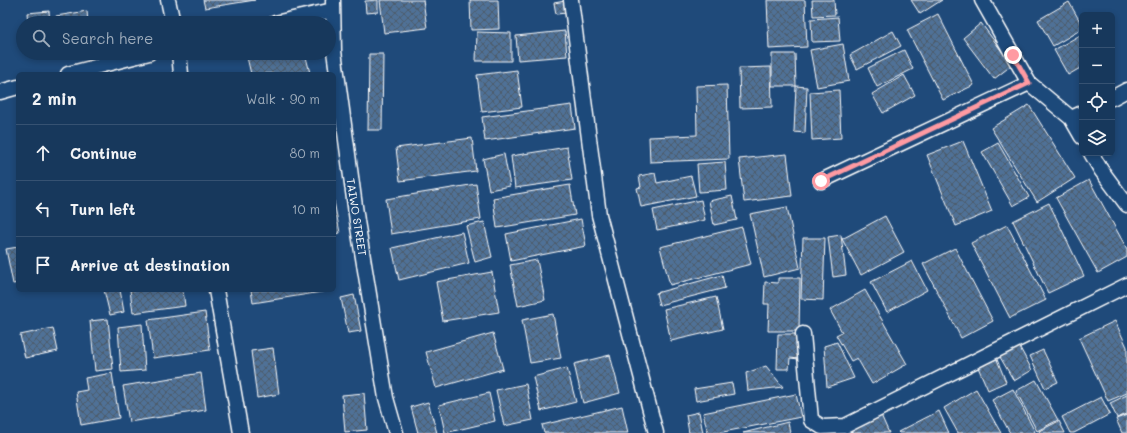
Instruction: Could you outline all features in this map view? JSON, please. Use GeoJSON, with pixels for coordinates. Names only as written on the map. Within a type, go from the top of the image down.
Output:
{"type":"FeatureCollection","features":[{"type":"Feature","properties":{"kind":"street"},"geometry":{"type":"LineString","coordinates":[[168,0],[171,16]]}},
{"type":"Feature","properties":{"kind":"street"},"geometry":{"type":"LineString","coordinates":[[571,0],[599,215],[656,433]]}},
{"type":"Feature","properties":{"kind":"street"},"geometry":{"type":"LineString","coordinates":[[982,0],[1029,83],[1077,116]]}},
{"type":"Feature","properties":{"kind":"street"},"geometry":{"type":"LineString","coordinates":[[298,16],[333,5]]}},
{"type":"Feature","properties":{"kind":"street","name":"TAIWO STREET"},"geometry":{"type":"LineString","coordinates":[[333,5],[333,16]]}},
{"type":"Feature","properties":{"kind":"street"},"geometry":{"type":"LineString","coordinates":[[76,72],[122,60]]}},
{"type":"Feature","properties":{"kind":"street"},"geometry":{"type":"LineString","coordinates":[[180,60],[181,72]]}},
{"type":"Feature","properties":{"kind":"street","name":"TAIWO STREET"},"geometry":{"type":"LineString","coordinates":[[335,60],[357,221],[386,398],[396,433]]}},
{"type":"Feature","properties":{"kind":"street"},"geometry":{"type":"LineString","coordinates":[[821,181],[1029,83]]}},
{"type":"Feature","properties":{"kind":"street"},"geometry":{"type":"LineString","coordinates":[[0,92],[16,88]]}},
{"type":"Feature","properties":{"kind":"street"},"geometry":{"type":"LineString","coordinates":[[1115,96],[1127,90]]}},
{"type":"Feature","properties":{"kind":"street"},"geometry":{"type":"LineString","coordinates":[[1093,156],[1101,170],[1127,205]]}},
{"type":"Feature","properties":{"kind":"street"},"geometry":{"type":"LineString","coordinates":[[803,334],[811,420],[822,427],[845,426],[1127,285]]}},
{"type":"Feature","properties":{"kind":"street"},"geometry":{"type":"LineString","coordinates":[[216,292],[241,433]]}},
{"type":"Feature","properties":{"kind":"building"},"geometry":{"type":"Polygon","coordinates":[[[203,0],[255,0],[205,8],[203,0]]]}},
{"type":"Feature","properties":{"kind":"building"},"geometry":{"type":"Polygon","coordinates":[[[378,0],[378,12],[366,13],[365,1],[378,0]]]}},
{"type":"Feature","properties":{"kind":"building"},"geometry":{"type":"Polygon","coordinates":[[[380,0],[423,0],[427,28],[384,33],[380,0]]]}},
{"type":"Feature","properties":{"kind":"building"},"geometry":{"type":"Polygon","coordinates":[[[470,0],[498,0],[499,29],[471,30],[470,0]]]}},
{"type":"Feature","properties":{"kind":"building"},"geometry":{"type":"Polygon","coordinates":[[[767,0],[805,0],[807,47],[769,49],[767,0]]]}},
{"type":"Feature","properties":{"kind":"building"},"geometry":{"type":"Polygon","coordinates":[[[812,0],[834,0],[835,15],[813,16],[812,0]]]}},
{"type":"Feature","properties":{"kind":"building"},"geometry":{"type":"Polygon","coordinates":[[[911,0],[942,0],[920,14],[911,0]]]}},
{"type":"Feature","properties":{"kind":"building"},"geometry":{"type":"Polygon","coordinates":[[[565,1],[567,13],[556,14],[554,3],[565,1]]]}},
{"type":"Feature","properties":{"kind":"building"},"geometry":{"type":"Polygon","coordinates":[[[1069,2],[1079,20],[1079,31],[1053,46],[1038,20],[1069,2]]]}},
{"type":"Feature","properties":{"kind":"building"},"geometry":{"type":"Polygon","coordinates":[[[49,11],[49,16],[27,16],[27,13],[49,11]]]}},
{"type":"Feature","properties":{"kind":"building"},"geometry":{"type":"Polygon","coordinates":[[[87,11],[87,16],[56,16],[87,11]]]}},
{"type":"Feature","properties":{"kind":"building"},"geometry":{"type":"Polygon","coordinates":[[[938,14],[974,85],[943,100],[907,30],[938,14]]]}},
{"type":"Feature","properties":{"kind":"building"},"geometry":{"type":"Polygon","coordinates":[[[838,17],[840,41],[812,42],[811,19],[838,17]]]}},
{"type":"Feature","properties":{"kind":"building"},"geometry":{"type":"Polygon","coordinates":[[[981,23],[1012,65],[994,79],[963,38],[981,23]]]}},
{"type":"Feature","properties":{"kind":"building"},"geometry":{"type":"Polygon","coordinates":[[[565,31],[567,56],[518,60],[516,36],[565,31]]]}},
{"type":"Feature","properties":{"kind":"building"},"geometry":{"type":"Polygon","coordinates":[[[893,31],[901,46],[857,69],[850,55],[893,31]]]}},
{"type":"Feature","properties":{"kind":"building"},"geometry":{"type":"Polygon","coordinates":[[[477,32],[511,33],[511,61],[476,61],[477,32]]]}},
{"type":"Feature","properties":{"kind":"building"},"geometry":{"type":"Polygon","coordinates":[[[1079,36],[1079,69],[1068,75],[1054,50],[1079,36]]]}},
{"type":"Feature","properties":{"kind":"building"},"geometry":{"type":"Polygon","coordinates":[[[843,44],[849,81],[817,87],[810,50],[843,44]]]}},
{"type":"Feature","properties":{"kind":"building"},"geometry":{"type":"Polygon","coordinates":[[[904,50],[913,69],[877,87],[868,68],[904,50]]]}},
{"type":"Feature","properties":{"kind":"building"},"geometry":{"type":"Polygon","coordinates":[[[369,54],[383,54],[382,130],[368,130],[369,54]]]}},
{"type":"Feature","properties":{"kind":"building"},"geometry":{"type":"Polygon","coordinates":[[[772,54],[795,54],[796,86],[772,86],[772,54]]]}},
{"type":"Feature","properties":{"kind":"building"},"geometry":{"type":"Polygon","coordinates":[[[248,60],[307,60],[310,72],[251,72],[248,60]]]}},
{"type":"Feature","properties":{"kind":"building"},"geometry":{"type":"Polygon","coordinates":[[[771,67],[772,107],[740,108],[739,68],[771,67]]]}},
{"type":"Feature","properties":{"kind":"building"},"geometry":{"type":"Polygon","coordinates":[[[517,70],[522,107],[482,112],[477,75],[517,70]]]}},
{"type":"Feature","properties":{"kind":"building"},"geometry":{"type":"Polygon","coordinates":[[[904,75],[915,95],[883,113],[872,94],[904,75]]]}},
{"type":"Feature","properties":{"kind":"building"},"geometry":{"type":"Polygon","coordinates":[[[727,85],[729,159],[650,162],[649,137],[697,135],[696,86],[727,85]]]}},
{"type":"Feature","properties":{"kind":"building"},"geometry":{"type":"Polygon","coordinates":[[[796,86],[807,87],[805,133],[794,132],[796,86]]]}},
{"type":"Feature","properties":{"kind":"building"},"geometry":{"type":"Polygon","coordinates":[[[839,90],[841,138],[812,140],[810,92],[839,90]]]}},
{"type":"Feature","properties":{"kind":"building"},"geometry":{"type":"Polygon","coordinates":[[[572,105],[575,128],[485,141],[482,117],[572,105]]]}},
{"type":"Feature","properties":{"kind":"building"},"geometry":{"type":"Polygon","coordinates":[[[1029,105],[1075,178],[1037,202],[991,128],[1029,105]]]}},
{"type":"Feature","properties":{"kind":"building"},"geometry":{"type":"Polygon","coordinates":[[[472,138],[476,171],[400,181],[396,148],[472,138]]]}},
{"type":"Feature","properties":{"kind":"building"},"geometry":{"type":"Polygon","coordinates":[[[963,141],[992,211],[956,226],[927,155],[963,141]]]}},
{"type":"Feature","properties":{"kind":"building"},"geometry":{"type":"Polygon","coordinates":[[[998,143],[1029,197],[1013,206],[982,152],[998,143]]]}},
{"type":"Feature","properties":{"kind":"building"},"geometry":{"type":"Polygon","coordinates":[[[567,147],[572,180],[515,188],[511,156],[567,147]]]}},
{"type":"Feature","properties":{"kind":"building"},"geometry":{"type":"Polygon","coordinates":[[[504,154],[510,186],[489,190],[483,159],[504,154]]]}},
{"type":"Feature","properties":{"kind":"building"},"geometry":{"type":"Polygon","coordinates":[[[787,154],[792,196],[744,202],[739,159],[787,154]]]}},
{"type":"Feature","properties":{"kind":"building"},"geometry":{"type":"Polygon","coordinates":[[[725,162],[727,190],[699,192],[697,164],[725,162]]]}},
{"type":"Feature","properties":{"kind":"building"},"geometry":{"type":"Polygon","coordinates":[[[655,173],[657,183],[691,176],[696,196],[641,207],[637,188],[641,187],[639,176],[655,173]]]}},
{"type":"Feature","properties":{"kind":"building"},"geometry":{"type":"Polygon","coordinates":[[[1089,180],[1127,249],[1127,257],[1098,273],[1056,198],[1089,180]]]}},
{"type":"Feature","properties":{"kind":"building"},"geometry":{"type":"Polygon","coordinates":[[[476,184],[481,219],[391,234],[386,199],[476,184]]]}},
{"type":"Feature","properties":{"kind":"building"},"geometry":{"type":"Polygon","coordinates":[[[570,185],[575,215],[497,228],[493,198],[570,185]]]}},
{"type":"Feature","properties":{"kind":"building"},"geometry":{"type":"Polygon","coordinates":[[[732,196],[737,220],[714,225],[709,201],[732,196]]]}},
{"type":"Feature","properties":{"kind":"building"},"geometry":{"type":"Polygon","coordinates":[[[701,200],[705,220],[657,230],[653,210],[701,200]]]}},
{"type":"Feature","properties":{"kind":"building"},"geometry":{"type":"Polygon","coordinates":[[[1049,203],[1084,276],[1048,293],[1013,221],[1049,203]]]}},
{"type":"Feature","properties":{"kind":"building"},"geometry":{"type":"Polygon","coordinates":[[[787,207],[800,268],[764,277],[750,214],[787,207]]]}},
{"type":"Feature","properties":{"kind":"building"},"geometry":{"type":"Polygon","coordinates":[[[336,212],[340,233],[336,234],[336,212]]]}},
{"type":"Feature","properties":{"kind":"building"},"geometry":{"type":"Polygon","coordinates":[[[885,216],[904,252],[861,275],[842,239],[885,216]]]}},
{"type":"Feature","properties":{"kind":"building"},"geometry":{"type":"Polygon","coordinates":[[[581,219],[586,246],[511,261],[506,234],[581,219]]]}},
{"type":"Feature","properties":{"kind":"building"},"geometry":{"type":"Polygon","coordinates":[[[484,222],[492,257],[475,262],[466,226],[484,222]]]}},
{"type":"Feature","properties":{"kind":"building"},"geometry":{"type":"Polygon","coordinates":[[[1007,225],[1046,300],[1010,318],[971,243],[1007,225]]]}},
{"type":"Feature","properties":{"kind":"building"},"geometry":{"type":"Polygon","coordinates":[[[742,227],[751,264],[670,285],[660,247],[742,227]]]}},
{"type":"Feature","properties":{"kind":"building"},"geometry":{"type":"Polygon","coordinates":[[[462,232],[469,263],[399,280],[392,248],[462,232]]]}},
{"type":"Feature","properties":{"kind":"building"},"geometry":{"type":"Polygon","coordinates":[[[841,235],[846,275],[833,277],[828,237],[841,235]]]}},
{"type":"Feature","properties":{"kind":"building"},"geometry":{"type":"Polygon","coordinates":[[[803,238],[825,238],[823,300],[801,299],[803,238]]]}},
{"type":"Feature","properties":{"kind":"building"},"geometry":{"type":"Polygon","coordinates":[[[16,247],[16,283],[13,284],[6,249],[16,247]]]}},
{"type":"Feature","properties":{"kind":"building"},"geometry":{"type":"Polygon","coordinates":[[[955,248],[993,321],[961,338],[923,264],[955,248]]]}},
{"type":"Feature","properties":{"kind":"building"},"geometry":{"type":"Polygon","coordinates":[[[537,260],[545,300],[518,306],[510,265],[537,260]]]}},
{"type":"Feature","properties":{"kind":"building"},"geometry":{"type":"Polygon","coordinates":[[[912,261],[927,290],[887,312],[871,282],[912,261]]]}},
{"type":"Feature","properties":{"kind":"building"},"geometry":{"type":"Polygon","coordinates":[[[492,272],[499,312],[443,321],[436,282],[492,272]]]}},
{"type":"Feature","properties":{"kind":"building"},"geometry":{"type":"Polygon","coordinates":[[[722,275],[725,288],[659,305],[656,293],[722,275]]]}},
{"type":"Feature","properties":{"kind":"building"},"geometry":{"type":"Polygon","coordinates":[[[778,278],[800,278],[799,331],[768,331],[769,304],[764,304],[765,282],[778,283],[778,278]]]}},
{"type":"Feature","properties":{"kind":"building"},"geometry":{"type":"Polygon","coordinates":[[[865,290],[907,364],[872,384],[857,358],[851,361],[836,335],[842,332],[830,310],[865,290]]]}},
{"type":"Feature","properties":{"kind":"building"},"geometry":{"type":"Polygon","coordinates":[[[104,292],[120,292],[124,312],[110,315],[104,292]]]}},
{"type":"Feature","properties":{"kind":"building"},"geometry":{"type":"Polygon","coordinates":[[[130,292],[183,292],[185,306],[133,313],[130,292]]]}},
{"type":"Feature","properties":{"kind":"building"},"geometry":{"type":"Polygon","coordinates":[[[251,292],[322,292],[253,303],[251,292]]]}},
{"type":"Feature","properties":{"kind":"building"},"geometry":{"type":"Polygon","coordinates":[[[354,295],[361,331],[348,333],[341,298],[354,295]]]}},
{"type":"Feature","properties":{"kind":"building"},"geometry":{"type":"Polygon","coordinates":[[[716,297],[723,329],[671,341],[664,309],[716,297]]]}},
{"type":"Feature","properties":{"kind":"building"},"geometry":{"type":"Polygon","coordinates":[[[205,312],[210,350],[153,358],[148,320],[205,312]]]}},
{"type":"Feature","properties":{"kind":"building"},"geometry":{"type":"Polygon","coordinates":[[[553,314],[561,358],[530,363],[522,320],[553,314]]]}},
{"type":"Feature","properties":{"kind":"building"},"geometry":{"type":"Polygon","coordinates":[[[108,319],[113,369],[95,371],[90,321],[108,319]]]}},
{"type":"Feature","properties":{"kind":"building"},"geometry":{"type":"Polygon","coordinates":[[[1115,321],[1127,347],[1127,393],[1108,401],[1079,338],[1115,321]]]}},
{"type":"Feature","properties":{"kind":"building"},"geometry":{"type":"Polygon","coordinates":[[[142,324],[145,370],[121,372],[118,327],[142,324]]]}},
{"type":"Feature","properties":{"kind":"building"},"geometry":{"type":"Polygon","coordinates":[[[53,328],[58,351],[25,358],[20,335],[53,328]]]}},
{"type":"Feature","properties":{"kind":"building"},"geometry":{"type":"Polygon","coordinates":[[[493,333],[503,369],[436,388],[426,352],[493,333]]]}},
{"type":"Feature","properties":{"kind":"building"},"geometry":{"type":"Polygon","coordinates":[[[778,334],[800,334],[799,359],[790,358],[789,369],[777,369],[778,334]]]}},
{"type":"Feature","properties":{"kind":"building"},"geometry":{"type":"Polygon","coordinates":[[[837,342],[854,378],[827,387],[824,346],[837,342]]]}},
{"type":"Feature","properties":{"kind":"building"},"geometry":{"type":"Polygon","coordinates":[[[1019,346],[1032,370],[1014,381],[1000,357],[1019,346]]]}},
{"type":"Feature","properties":{"kind":"building"},"geometry":{"type":"Polygon","coordinates":[[[273,348],[279,394],[257,398],[251,351],[273,348]]]}},
{"type":"Feature","properties":{"kind":"building"},"geometry":{"type":"Polygon","coordinates":[[[1043,350],[1058,382],[1045,388],[1030,356],[1043,350]]]}},
{"type":"Feature","properties":{"kind":"building"},"geometry":{"type":"Polygon","coordinates":[[[610,355],[620,393],[583,403],[574,364],[610,355]]]}},
{"type":"Feature","properties":{"kind":"building"},"geometry":{"type":"Polygon","coordinates":[[[996,357],[1006,382],[988,390],[977,365],[996,357]]]}},
{"type":"Feature","properties":{"kind":"building"},"geometry":{"type":"Polygon","coordinates":[[[766,366],[783,387],[748,391],[746,373],[766,366]]]}},
{"type":"Feature","properties":{"kind":"building"},"geometry":{"type":"Polygon","coordinates":[[[567,368],[576,402],[541,411],[533,377],[567,368]]]}},
{"type":"Feature","properties":{"kind":"building"},"geometry":{"type":"Polygon","coordinates":[[[112,373],[119,418],[81,425],[76,392],[87,390],[85,378],[112,373]]]}},
{"type":"Feature","properties":{"kind":"building"},"geometry":{"type":"Polygon","coordinates":[[[201,373],[206,410],[129,422],[123,386],[201,373]]]}},
{"type":"Feature","properties":{"kind":"building"},"geometry":{"type":"Polygon","coordinates":[[[1036,380],[1058,420],[1037,431],[1016,391],[1036,380]]]}},
{"type":"Feature","properties":{"kind":"building"},"geometry":{"type":"Polygon","coordinates":[[[732,383],[734,394],[696,401],[694,389],[732,383]]]}},
{"type":"Feature","properties":{"kind":"building"},"geometry":{"type":"Polygon","coordinates":[[[526,384],[533,420],[504,426],[496,390],[526,384]]]}},
{"type":"Feature","properties":{"kind":"building"},"geometry":{"type":"Polygon","coordinates":[[[976,389],[1001,433],[958,433],[944,408],[976,389]]]}},
{"type":"Feature","properties":{"kind":"building"},"geometry":{"type":"Polygon","coordinates":[[[1013,389],[1035,432],[1033,433],[1010,433],[992,400],[1013,389]]]}},
{"type":"Feature","properties":{"kind":"building"},"geometry":{"type":"Polygon","coordinates":[[[364,393],[367,430],[345,432],[342,395],[364,393]]]}},
{"type":"Feature","properties":{"kind":"building"},"geometry":{"type":"Polygon","coordinates":[[[489,393],[495,421],[445,433],[439,405],[489,393]]]}},
{"type":"Feature","properties":{"kind":"building"},"geometry":{"type":"Polygon","coordinates":[[[796,394],[801,417],[718,433],[708,433],[703,413],[796,394]]]}},
{"type":"Feature","properties":{"kind":"building"},"geometry":{"type":"Polygon","coordinates":[[[1127,395],[1127,414],[1117,418],[1110,403],[1127,395]]]}},
{"type":"Feature","properties":{"kind":"building"},"geometry":{"type":"Polygon","coordinates":[[[1101,397],[1110,414],[1074,433],[1070,433],[1062,417],[1101,397]]]}},
{"type":"Feature","properties":{"kind":"building"},"geometry":{"type":"Polygon","coordinates":[[[428,402],[437,433],[418,433],[411,407],[428,402]]]}},
{"type":"Feature","properties":{"kind":"building"},"geometry":{"type":"Polygon","coordinates":[[[622,406],[628,433],[544,433],[542,425],[622,406]]]}},
{"type":"Feature","properties":{"kind":"building"},"geometry":{"type":"Polygon","coordinates":[[[939,411],[949,433],[898,432],[939,411]]]}},
{"type":"Feature","properties":{"kind":"building"},"geometry":{"type":"Polygon","coordinates":[[[699,412],[703,433],[689,433],[686,415],[699,412]]]}},
{"type":"Feature","properties":{"kind":"building"},"geometry":{"type":"Polygon","coordinates":[[[881,415],[889,433],[845,433],[881,415]]]}},
{"type":"Feature","properties":{"kind":"building"},"geometry":{"type":"Polygon","coordinates":[[[1127,415],[1127,433],[1122,433],[1116,419],[1127,415]]]}},
{"type":"Feature","properties":{"kind":"building"},"geometry":{"type":"Polygon","coordinates":[[[1059,421],[1065,433],[1040,433],[1039,431],[1059,421]]]}},
{"type":"Feature","properties":{"kind":"building"},"geometry":{"type":"Polygon","coordinates":[[[788,422],[790,433],[743,433],[788,422]]]}},
{"type":"Feature","properties":{"kind":"route"},"geometry":{"type":"LineString","coordinates":[[821,181],[1029,83],[1013,55]]}}]}
